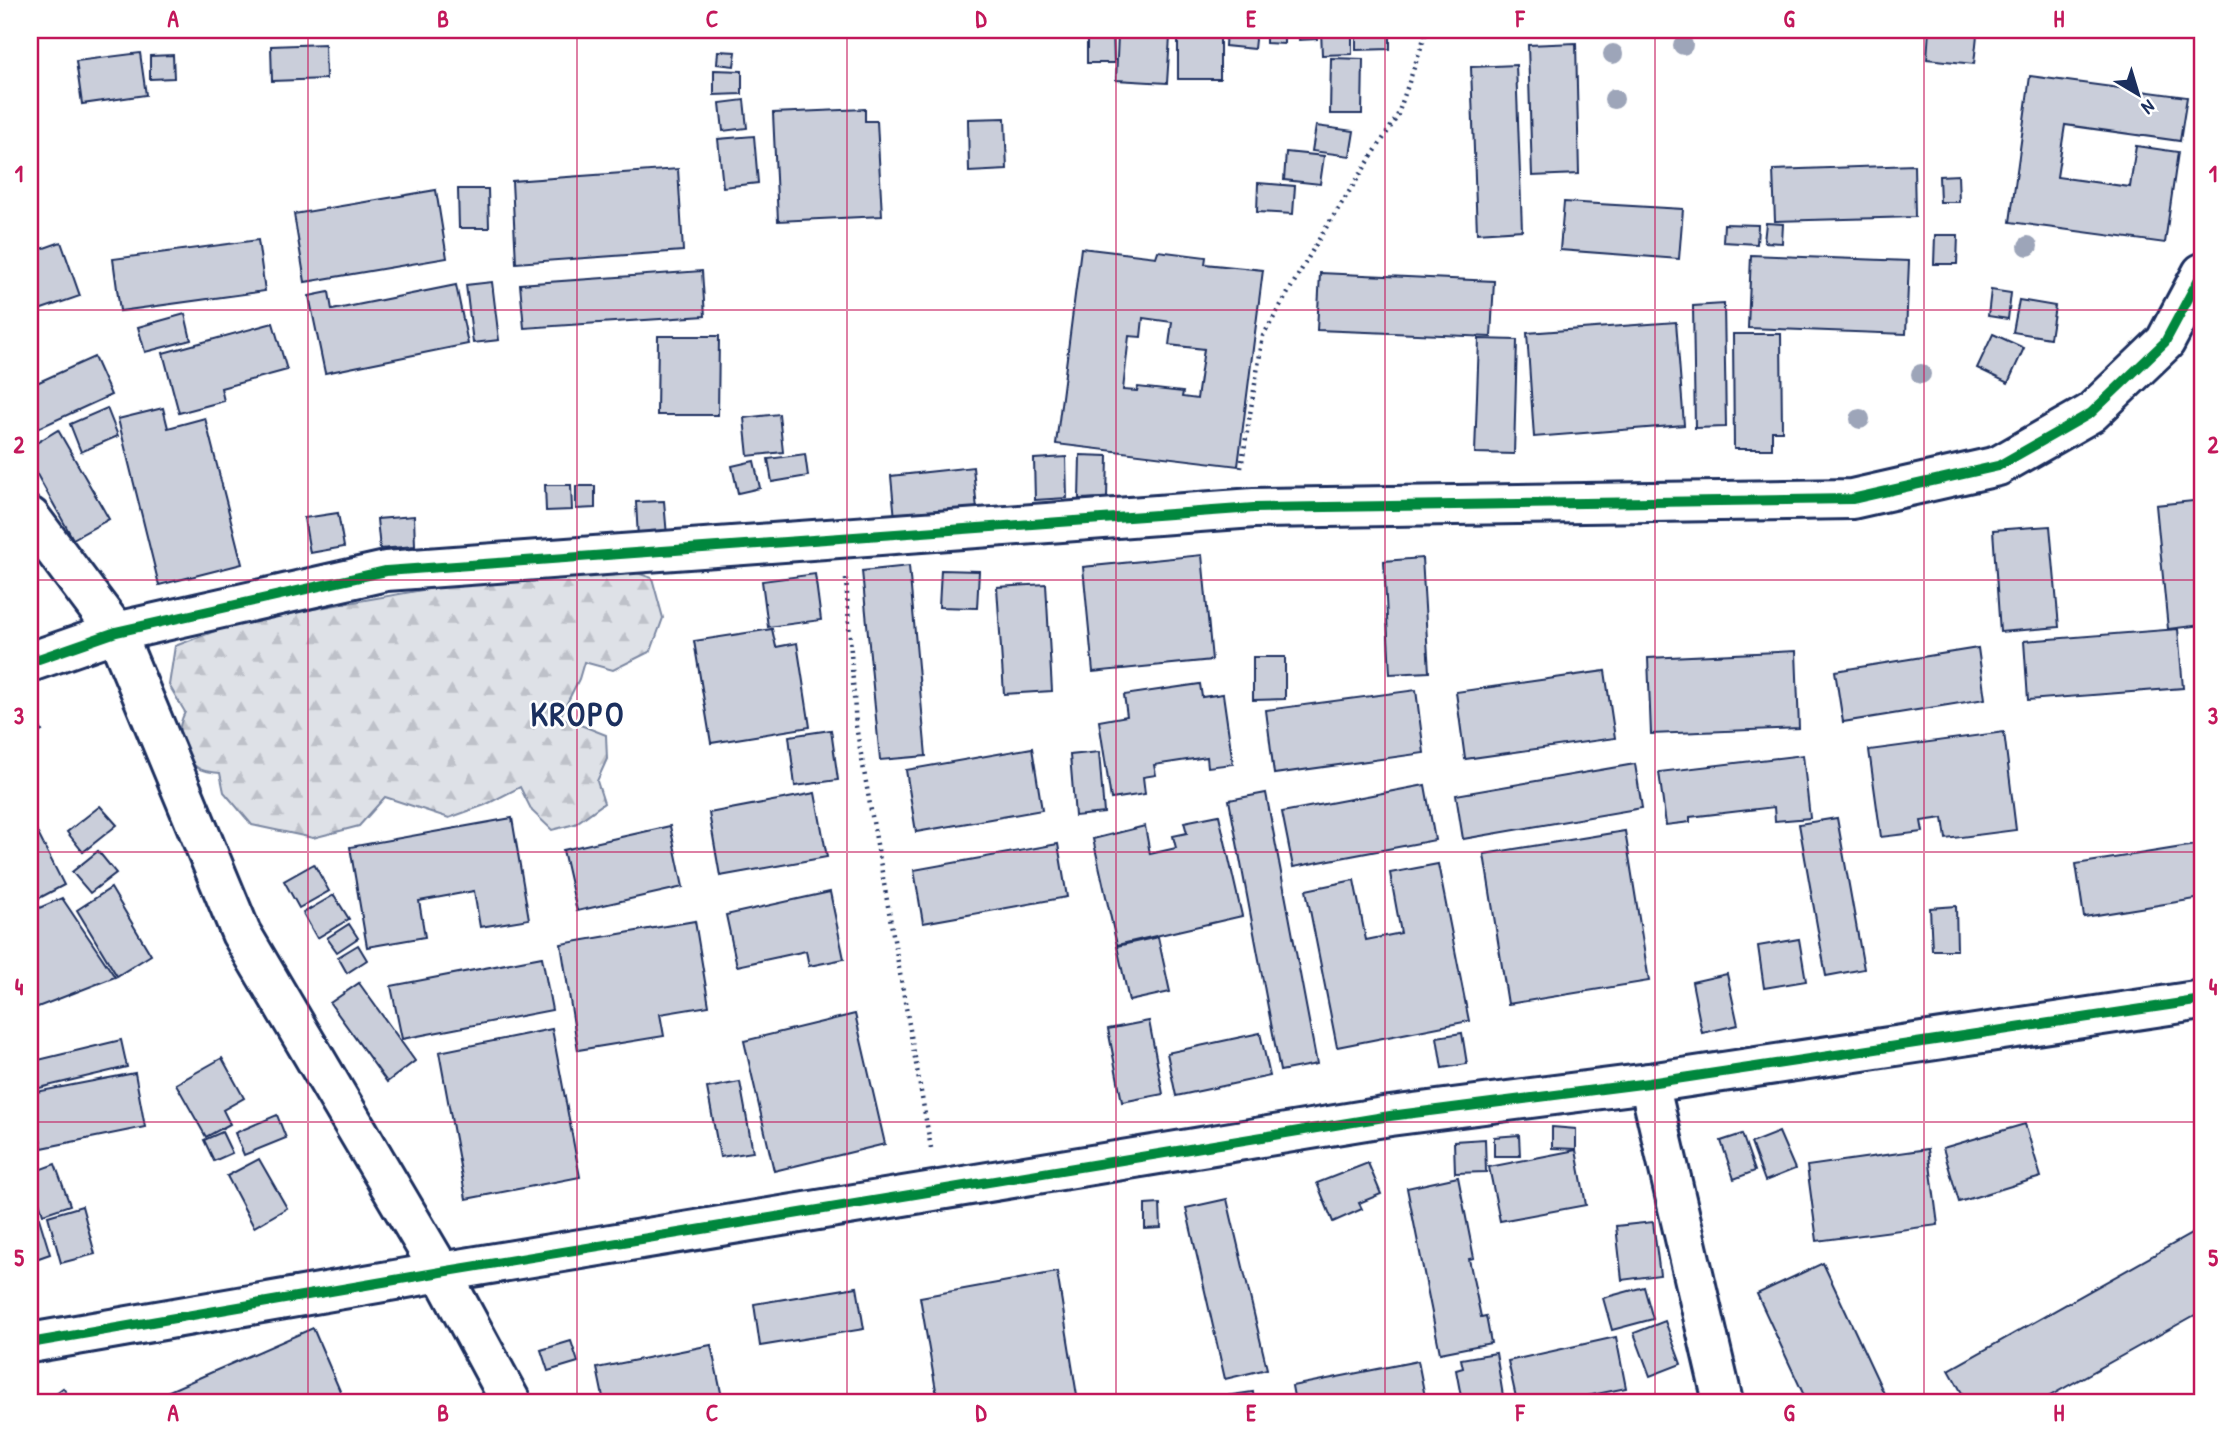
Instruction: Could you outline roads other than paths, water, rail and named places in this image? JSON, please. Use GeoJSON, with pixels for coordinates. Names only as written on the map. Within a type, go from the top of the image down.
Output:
{"type":"FeatureCollection","features":[{"type":"Feature","properties":{"kind":"street"},"geometry":{"type":"LineString","coordinates":[[30,662],[116,632],[386,571],[1234,510],[1852,499],[1998,466],[2091,413],[2165,342],[2202,273]]}},
{"type":"Feature","properties":{"kind":"street"},"geometry":{"type":"LineString","coordinates":[[30,517],[116,632],[241,933],[441,1272],[511,1402]]}},
{"type":"Feature","properties":{"kind":"street"},"geometry":{"type":"LineString","coordinates":[[30,1343],[441,1272],[1391,1116],[1649,1083],[2202,1000]]}},
{"type":"Feature","properties":{"kind":"street"},"geometry":{"type":"LineString","coordinates":[[1649,1083],[1723,1402]]}},
{"type":"Feature","properties":{"kind":"district","name":"KROPO"},"geometry":{"type":"Point","coordinates":[578,714]}}]}
